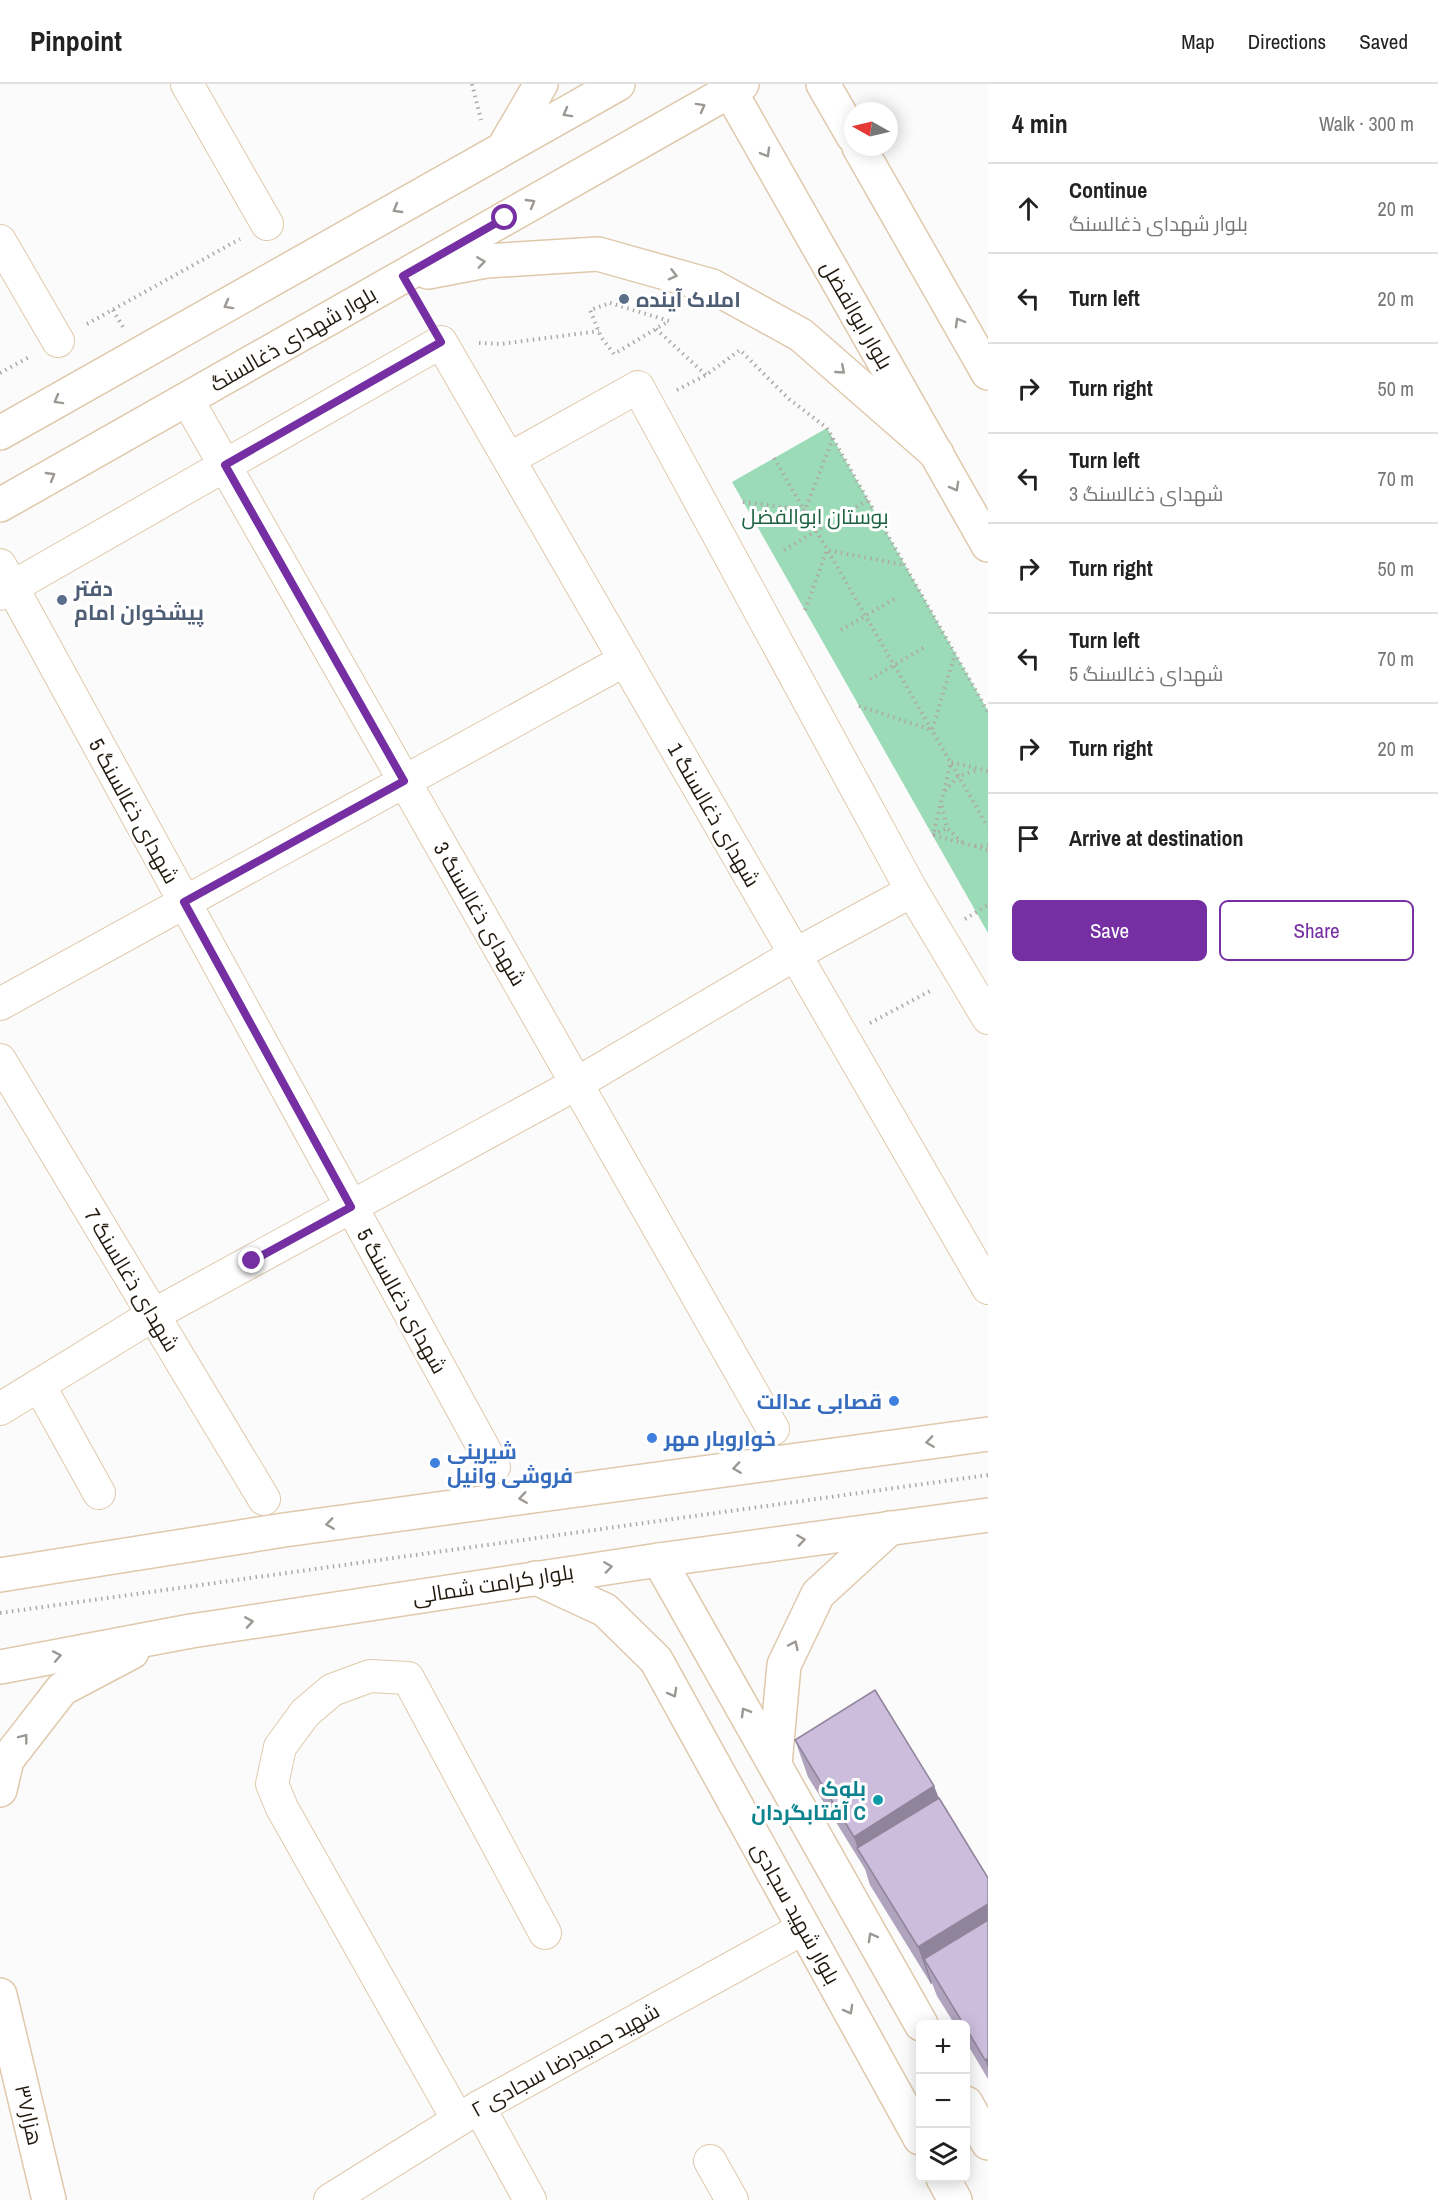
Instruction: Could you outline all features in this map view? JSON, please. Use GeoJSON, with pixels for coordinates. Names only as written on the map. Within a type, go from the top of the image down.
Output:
{"type":"FeatureCollection","features":[{"type":"Feature","properties":{"kind":"street"},"geometry":{"type":"LineString","coordinates":[[187,84],[267,224]]}},
{"type":"Feature","properties":{"kind":"street"},"geometry":{"type":"LineString","coordinates":[[502,150],[541,84]]}},
{"type":"Feature","properties":{"kind":"street"},"geometry":{"type":"LineString","coordinates":[[0,433],[618,84]]}},
{"type":"Feature","properties":{"kind":"street"},"geometry":{"type":"LineString","coordinates":[[823,84],[844,120]]}},
{"type":"Feature","properties":{"kind":"street","name":"بلوار شهدای ذغالسنگ"},"geometry":{"type":"LineString","coordinates":[[0,505],[733,86]]}},
{"type":"Feature","properties":{"kind":"street","name":"بلوار ابوالفضل"},"geometry":{"type":"LineString","coordinates":[[733,86],[988,545]]}},
{"type":"Feature","properties":{"kind":"street"},"geometry":{"type":"LineString","coordinates":[[864,156],[988,373]]}},
{"type":"Feature","properties":{"kind":"street"},"geometry":{"type":"LineString","coordinates":[[0,241],[58,341]]}},
{"type":"Feature","properties":{"kind":"street"},"geometry":{"type":"LineString","coordinates":[[403,276],[486,261],[598,255],[712,286],[801,335],[937,454]]}},
{"type":"Feature","properties":{"kind":"street"},"geometry":{"type":"LineString","coordinates":[[4,582],[225,465],[441,342]]}},
{"type":"Feature","properties":{"kind":"street","name":"شهدای ذغالسنگ 1"},"geometry":{"type":"LineString","coordinates":[[441,342],[988,1288]]}},
{"type":"Feature","properties":{"kind":"street"},"geometry":{"type":"LineString","coordinates":[[508,459],[638,387],[912,891],[988,1018]]}},
{"type":"Feature","properties":{"kind":"street","name":"شهدای ذغالسنگ 3"},"geometry":{"type":"LineString","coordinates":[[187,399],[772,1429]]}},
{"type":"Feature","properties":{"kind":"street","name":"شهدای ذغالسنگ 5"},"geometry":{"type":"LineString","coordinates":[[4,582],[184,902],[494,1467]]}},
{"type":"Feature","properties":{"kind":"street"},"geometry":{"type":"LineString","coordinates":[[0,1004],[624,660]]}},
{"type":"Feature","properties":{"kind":"street"},"geometry":{"type":"LineString","coordinates":[[0,1409],[153,1314],[576,1084],[794,955],[912,891]]}},
{"type":"Feature","properties":{"kind":"street","name":"شهدای ذغالسنگ 7"},"geometry":{"type":"LineString","coordinates":[[0,1060],[264,1499]]}},
{"type":"Feature","properties":{"kind":"street"},"geometry":{"type":"LineString","coordinates":[[39,1384],[99,1493]]}},
{"type":"Feature","properties":{"kind":"street"},"geometry":{"type":"LineString","coordinates":[[0,1575],[284,1530],[988,1434]]}},
{"type":"Feature","properties":{"kind":"street","name":"بلوار کرامت شمالی"},"geometry":{"type":"LineString","coordinates":[[0,1667],[191,1631],[658,1560],[988,1515]]}},
{"type":"Feature","properties":{"kind":"street"},"geometry":{"type":"LineString","coordinates":[[775,1764],[784,1665],[818,1594],[890,1528]]}},
{"type":"Feature","properties":{"kind":"street"},"geometry":{"type":"LineString","coordinates":[[658,1560],[918,2020]]}},
{"type":"Feature","properties":{"kind":"street","name":"بلوار شهید سجادی"},"geometry":{"type":"LineString","coordinates":[[536,1578],[605,1610],[656,1660],[916,2129]]}},
{"type":"Feature","properties":{"kind":"street"},"geometry":{"type":"LineString","coordinates":[[0,1790],[7,1760],[62,1689],[124,1655],[191,1631]]}},
{"type":"Feature","properties":{"kind":"street"},"geometry":{"type":"LineString","coordinates":[[656,1660],[700,1631]]}},
{"type":"Feature","properties":{"kind":"street"},"geometry":{"type":"LineString","coordinates":[[530,2200],[468,2114],[282,1808],[272,1784],[280,1747],[305,1713],[332,1690],[370,1676],[408,1678],[545,1933]]}},
{"type":"Feature","properties":{"kind":"street","name":"شهید حمیدرضا سجادی ۲"},"geometry":{"type":"LineString","coordinates":[[330,2200],[468,2114],[804,1928]]}},
{"type":"Feature","properties":{"kind":"street","name":"هزار۳۷"},"geometry":{"type":"LineString","coordinates":[[0,1995],[49,2200]]}},
{"type":"Feature","properties":{"kind":"street"},"geometry":{"type":"LineString","coordinates":[[970,2110],[988,2143]]}},
{"type":"Feature","properties":{"kind":"street"},"geometry":{"type":"LineString","coordinates":[[710,2161],[732,2200]]}},
{"type":"Feature","properties":{"kind":"street"},"geometry":{"type":"LineString","coordinates":[[945,2182],[955,2200]]}},
{"type":"Feature","properties":{"kind":"path"},"geometry":{"type":"LineString","coordinates":[[0,374],[267,224]]}},
{"type":"Feature","properties":{"kind":"path"},"geometry":{"type":"LineString","coordinates":[[610,303],[669,321],[614,354],[599,331],[590,310],[610,303]]}},
{"type":"Feature","properties":{"kind":"path"},"geometry":{"type":"LineString","coordinates":[[656,329],[706,375]]}},
{"type":"Feature","properties":{"kind":"path"},"geometry":{"type":"LineString","coordinates":[[441,342],[501,344],[599,331]]}},
{"type":"Feature","properties":{"kind":"path"},"geometry":{"type":"LineString","coordinates":[[638,387],[669,394],[706,375],[740,350],[789,399],[827,428],[988,712]]}},
{"type":"Feature","properties":{"kind":"path"},"geometry":{"type":"LineString","coordinates":[[805,510],[833,438]]}},
{"type":"Feature","properties":{"kind":"path"},"geometry":{"type":"LineString","coordinates":[[774,458],[988,827]]}},
{"type":"Feature","properties":{"kind":"path"},"geometry":{"type":"LineString","coordinates":[[784,550],[868,500]]}},
{"type":"Feature","properties":{"kind":"path"},"geometry":{"type":"LineString","coordinates":[[744,502],[805,510]]}},
{"type":"Feature","properties":{"kind":"path"},"geometry":{"type":"LineString","coordinates":[[827,550],[905,566]]}},
{"type":"Feature","properties":{"kind":"path"},"geometry":{"type":"LineString","coordinates":[[805,610],[827,550]]}},
{"type":"Feature","properties":{"kind":"path"},"geometry":{"type":"LineString","coordinates":[[842,630],[896,598]]}},
{"type":"Feature","properties":{"kind":"path"},"geometry":{"type":"LineString","coordinates":[[870,679],[925,647]]}},
{"type":"Feature","properties":{"kind":"path"},"geometry":{"type":"LineString","coordinates":[[932,730],[955,653]]}},
{"type":"Feature","properties":{"kind":"path"},"geometry":{"type":"LineString","coordinates":[[859,706],[932,730]]}},
{"type":"Feature","properties":{"kind":"path"},"geometry":{"type":"LineString","coordinates":[[951,762],[988,771]]}},
{"type":"Feature","properties":{"kind":"path"},"geometry":{"type":"LineString","coordinates":[[933,835],[951,762]]}},
{"type":"Feature","properties":{"kind":"path"},"geometry":{"type":"LineString","coordinates":[[988,771],[968,772],[958,776],[946,790],[942,799],[943,818],[952,835],[969,845],[988,844]]}},
{"type":"Feature","properties":{"kind":"path"},"geometry":{"type":"LineString","coordinates":[[933,835],[947,828]]}},
{"type":"Feature","properties":{"kind":"path"},"geometry":{"type":"LineString","coordinates":[[933,835],[988,850]]}},
{"type":"Feature","properties":{"kind":"path"},"geometry":{"type":"LineString","coordinates":[[843,1038],[962,974]]}},
{"type":"Feature","properties":{"kind":"path"},"geometry":{"type":"LineString","coordinates":[[0,1613],[988,1475]]}},
{"type":"Feature","properties":{"kind":"green space","name":"بوستان ابوالفضل"},"geometry":{"type":"Polygon","coordinates":[[[827,428],[988,711],[988,933],[732,482],[827,428]]]}},
{"type":"Feature","properties":{"kind":"building","name":"بلوک آفتابگردان C"},"geometry":{"type":"Polygon","coordinates":[[[875,1690],[934,1786],[854,1837],[795,1740],[875,1690]]]}},
{"type":"Feature","properties":{"kind":"building"},"geometry":{"type":"Polygon","coordinates":[[[939,1798],[988,1878],[988,1904],[918,1947],[857,1848],[939,1798]]]}},
{"type":"Feature","properties":{"kind":"building"},"geometry":{"type":"Polygon","coordinates":[[[988,1920],[988,2058],[985,2060],[970,2035],[970,2020],[961,2020],[924,1959],[988,1920]]]}},
{"type":"Feature","properties":{"kind":"place","name":"املاک آینده"},"geometry":{"type":"Point","coordinates":[624,299]}},
{"type":"Feature","properties":{"kind":"place","name":"دفتر پیشخوان امام"},"geometry":{"type":"Point","coordinates":[62,600]}},
{"type":"Feature","properties":{"kind":"place","name":"قصابی عدالت"},"geometry":{"type":"Point","coordinates":[894,1401]}},
{"type":"Feature","properties":{"kind":"place","name":"خواروبار مهر"},"geometry":{"type":"Point","coordinates":[652,1438]}},
{"type":"Feature","properties":{"kind":"place","name":"شیرینی فروشی وانیل"},"geometry":{"type":"Point","coordinates":[435,1463]}},
{"type":"Feature","properties":{"kind":"place","name":"بلوک آفتابگردان C"},"geometry":{"type":"Point","coordinates":[878,1800]}},
{"type":"Feature","properties":{"kind":"route"},"geometry":{"type":"LineString","coordinates":[[252,1261],[351,1207],[184,902],[404,781],[225,465],[441,342],[403,276],[505,218]]}}]}
